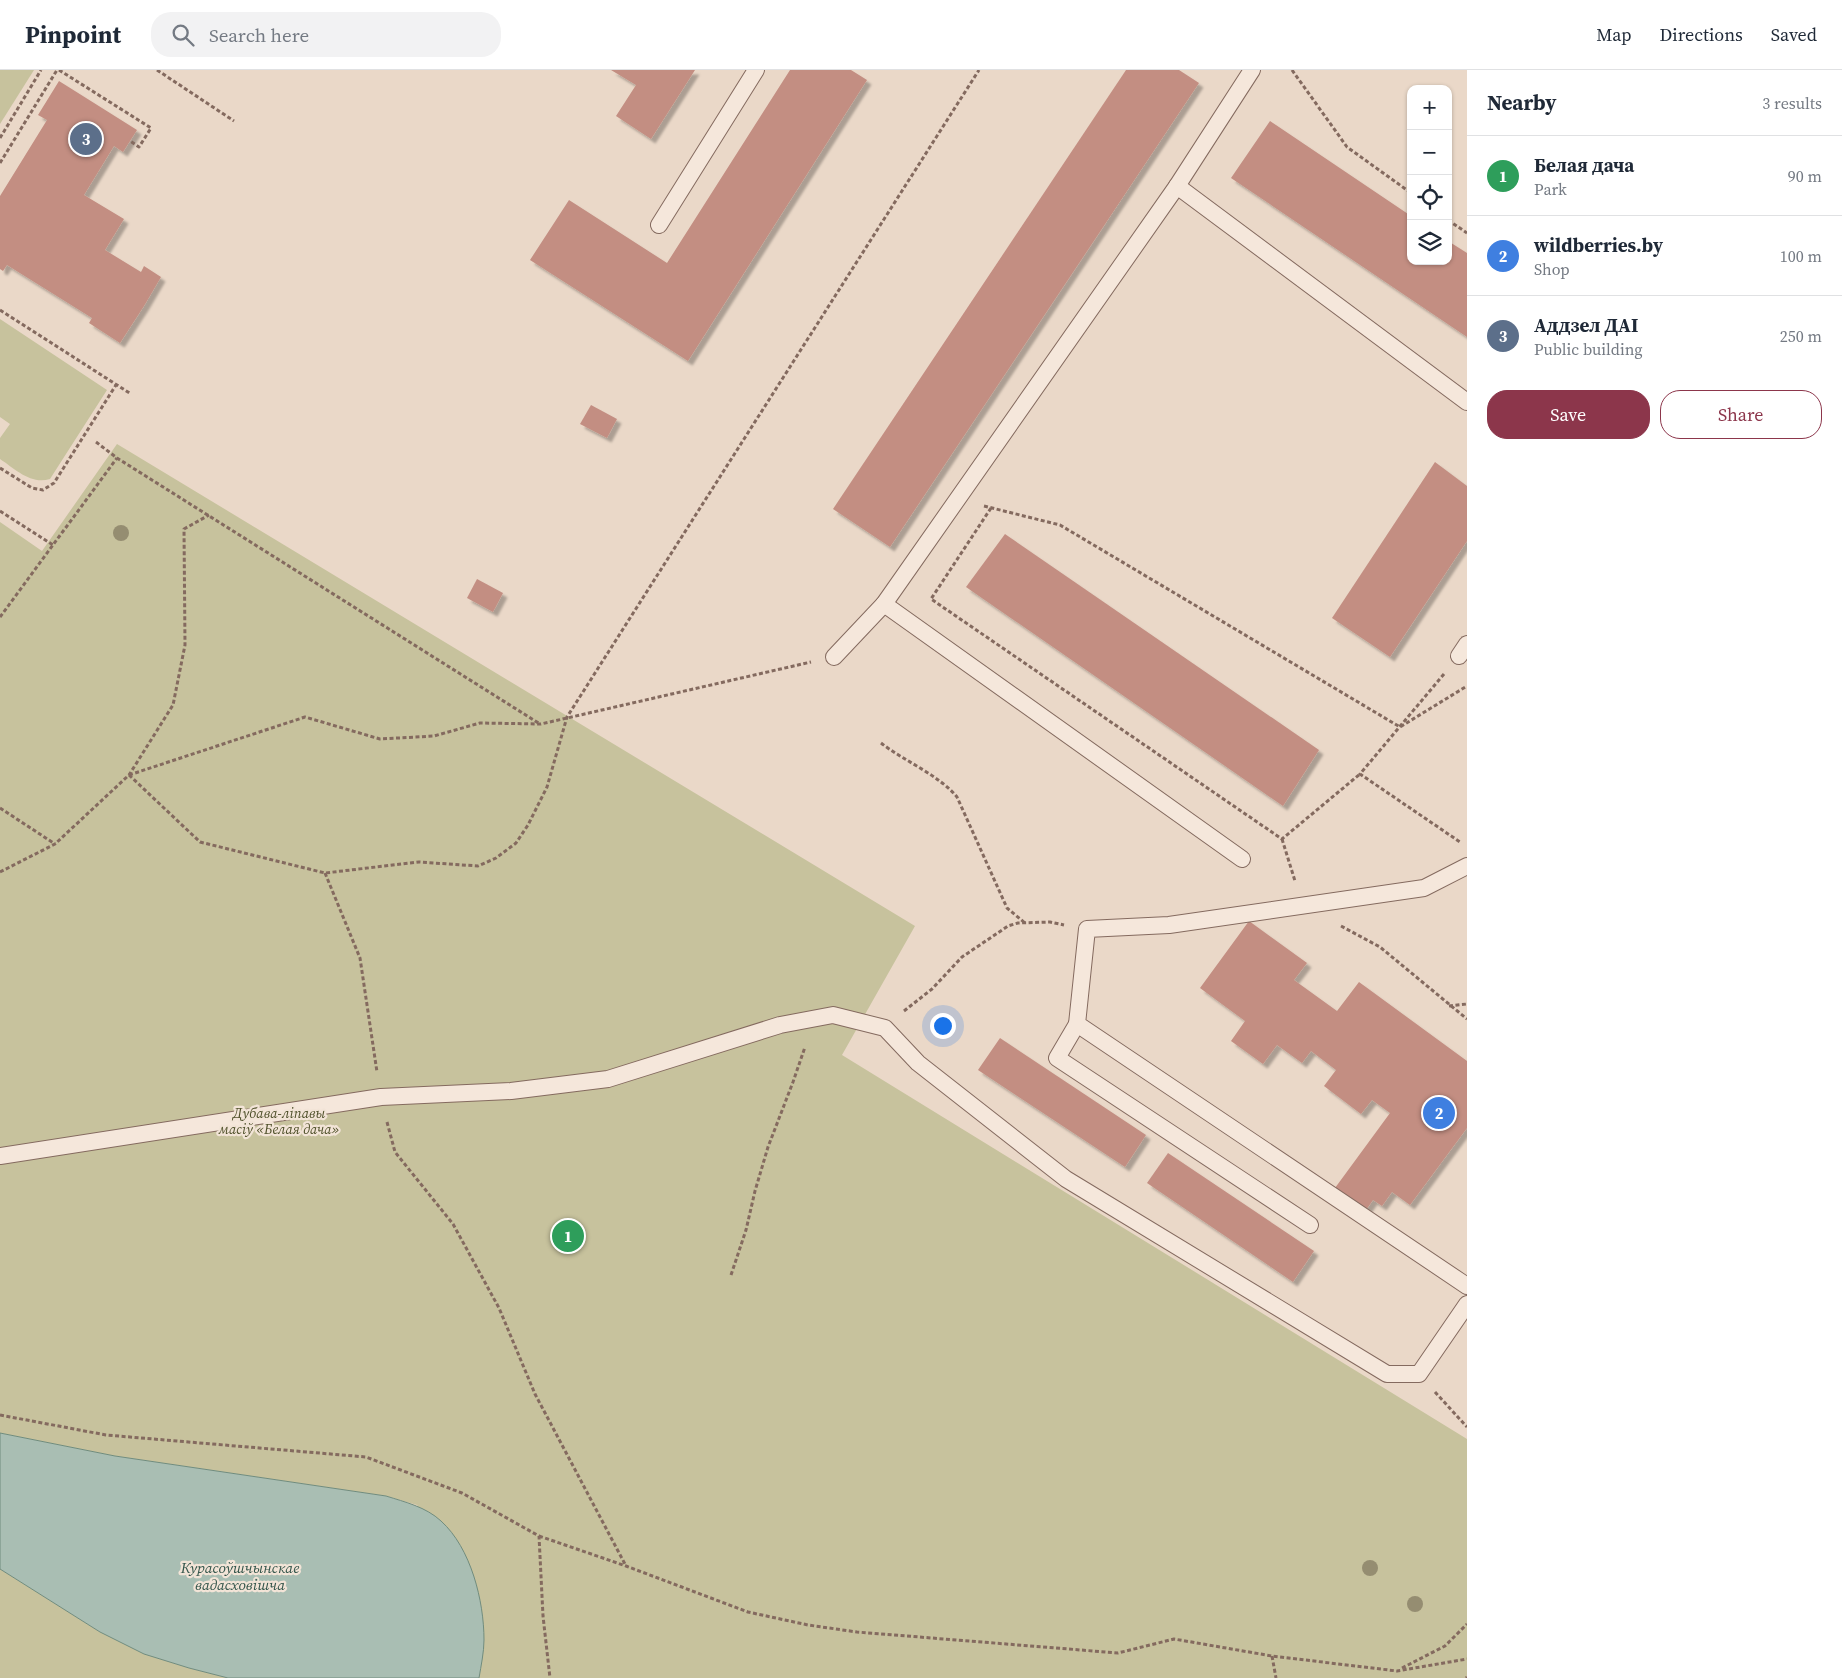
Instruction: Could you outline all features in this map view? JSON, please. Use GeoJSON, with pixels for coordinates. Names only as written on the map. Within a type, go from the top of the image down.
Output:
{"type":"FeatureCollection","features":[{"type":"Feature","properties":{"kind":"lane"},"geometry":{"type":"LineString","coordinates":[[659,225],[756,70]]}},
{"type":"Feature","properties":{"kind":"lane"},"geometry":{"type":"LineString","coordinates":[[834,657],[884,604],[1178,186],[1252,70]]}},
{"type":"Feature","properties":{"kind":"lane"},"geometry":{"type":"LineString","coordinates":[[1178,186],[1467,402]]}},
{"type":"Feature","properties":{"kind":"lane"},"geometry":{"type":"LineString","coordinates":[[884,604],[1242,858]]}},
{"type":"Feature","properties":{"kind":"lane"},"geometry":{"type":"LineString","coordinates":[[1310,1225],[1057,1058],[1077,1024],[1087,929],[1169,925],[1424,888],[1467,866]]}},
{"type":"Feature","properties":{"kind":"lane"},"geometry":{"type":"LineString","coordinates":[[0,1156],[381,1097],[511,1091],[608,1079],[780,1025],[833,1015],[885,1028],[918,1064],[1066,1179],[1387,1374],[1419,1374],[1467,1304]]}},
{"type":"Feature","properties":{"kind":"lane"},"geometry":{"type":"LineString","coordinates":[[1077,1024],[1467,1286]]}},
{"type":"Feature","properties":{"kind":"path"},"geometry":{"type":"LineString","coordinates":[[0,138],[41,70]]}},
{"type":"Feature","properties":{"kind":"path"},"geometry":{"type":"LineString","coordinates":[[0,163],[58,70],[151,128],[139,147],[130,141]]}},
{"type":"Feature","properties":{"kind":"path"},"geometry":{"type":"LineString","coordinates":[[157,70],[234,120]]}},
{"type":"Feature","properties":{"kind":"path"},"geometry":{"type":"LineString","coordinates":[[129,775],[200,842],[324,873],[419,862],[478,866],[496,858],[516,843],[528,825],[547,787],[567,717],[979,70]]}},
{"type":"Feature","properties":{"kind":"path"},"geometry":{"type":"LineString","coordinates":[[1292,70],[1347,147],[1407,190]]}},
{"type":"Feature","properties":{"kind":"path"},"geometry":{"type":"LineString","coordinates":[[1452,223],[1467,233]]}},
{"type":"Feature","properties":{"kind":"path"},"geometry":{"type":"LineString","coordinates":[[0,310],[132,394]]}},
{"type":"Feature","properties":{"kind":"path"},"geometry":{"type":"LineString","coordinates":[[0,468],[32,488],[43,490],[54,483],[116,385]]}},
{"type":"Feature","properties":{"kind":"path"},"geometry":{"type":"LineString","coordinates":[[96,442],[118,458],[541,724]]}},
{"type":"Feature","properties":{"kind":"path"},"geometry":{"type":"LineString","coordinates":[[0,616],[118,458]]}},
{"type":"Feature","properties":{"kind":"path"},"geometry":{"type":"LineString","coordinates":[[957,500],[1060,525],[1400,727]]}},
{"type":"Feature","properties":{"kind":"path"},"geometry":{"type":"LineString","coordinates":[[991,508],[931,599],[1282,839],[1293,875]]}},
{"type":"Feature","properties":{"kind":"path"},"geometry":{"type":"LineString","coordinates":[[0,511],[53,545]]}},
{"type":"Feature","properties":{"kind":"path"},"geometry":{"type":"LineString","coordinates":[[0,872],[55,844],[129,775],[173,705],[185,645],[184,529],[209,515]]}},
{"type":"Feature","properties":{"kind":"path"},"geometry":{"type":"LineString","coordinates":[[1282,839],[1360,774],[1463,650]]}},
{"type":"Feature","properties":{"kind":"path"},"geometry":{"type":"LineString","coordinates":[[129,775],[305,717],[380,739],[434,736],[480,723],[541,724],[834,657]]}},
{"type":"Feature","properties":{"kind":"path"},"geometry":{"type":"LineString","coordinates":[[1400,727],[1467,686]]}},
{"type":"Feature","properties":{"kind":"path"},"geometry":{"type":"LineString","coordinates":[[881,743],[949,788],[957,797],[1007,908],[1025,923]]}},
{"type":"Feature","properties":{"kind":"path"},"geometry":{"type":"LineString","coordinates":[[1360,774],[1467,846]]}},
{"type":"Feature","properties":{"kind":"path"},"geometry":{"type":"LineString","coordinates":[[0,808],[55,844]]}},
{"type":"Feature","properties":{"kind":"path"},"geometry":{"type":"LineString","coordinates":[[324,873],[360,958],[381,1097],[395,1152],[453,1224],[499,1308],[535,1394],[626,1566]]}},
{"type":"Feature","properties":{"kind":"path"},"geometry":{"type":"LineString","coordinates":[[1303,906],[1380,947],[1467,1020]]}},
{"type":"Feature","properties":{"kind":"path"},"geometry":{"type":"LineString","coordinates":[[885,1028],[932,989],[962,957],[1002,930],[1018,923],[1050,922],[1087,929]]}},
{"type":"Feature","properties":{"kind":"path"},"geometry":{"type":"LineString","coordinates":[[1449,1006],[1467,1004]]}},
{"type":"Feature","properties":{"kind":"path"},"geometry":{"type":"LineString","coordinates":[[731,1275],[746,1230],[768,1146],[804,1048],[833,1015]]}},
{"type":"Feature","properties":{"kind":"path"},"geometry":{"type":"LineString","coordinates":[[1419,1374],[1467,1427]]}},
{"type":"Feature","properties":{"kind":"path"},"geometry":{"type":"LineString","coordinates":[[0,1414],[106,1435],[366,1457],[462,1493],[539,1536],[626,1566],[748,1612],[808,1625],[867,1633],[1118,1653],[1174,1639],[1272,1656],[1397,1671],[1467,1659]]}},
{"type":"Feature","properties":{"kind":"path"},"geometry":{"type":"LineString","coordinates":[[539,1536],[543,1616],[550,1678]]}},
{"type":"Feature","properties":{"kind":"path"},"geometry":{"type":"LineString","coordinates":[[1397,1671],[1445,1646],[1467,1624]]}},
{"type":"Feature","properties":{"kind":"path"},"geometry":{"type":"LineString","coordinates":[[1272,1656],[1276,1678]]}},
{"type":"Feature","properties":{"kind":"green space"},"geometry":{"type":"Polygon","coordinates":[[[0,70],[34,70],[0,124],[0,70]]]}},
{"type":"Feature","properties":{"kind":"green space"},"geometry":{"type":"Polygon","coordinates":[[[0,319],[107,390],[50,479],[36,480],[30,478],[0,459],[0,438],[10,424],[0,417],[0,319]]]}},
{"type":"Feature","properties":{"kind":"green space","name":"Дубава-ліпавы масіў «Белая дача»"},"geometry":{"type":"Polygon","coordinates":[[[117,444],[915,926],[842,1055],[1467,1439],[1467,1678],[479,1678],[484,1640],[417,1505],[386,1496],[115,1456],[0,1433],[0,522],[42,551],[117,444]]]}},
{"type":"Feature","properties":{"kind":"green space"},"geometry":{"type":"Polygon","coordinates":[[[0,1569],[100,1632],[144,1654],[228,1678],[0,1678],[0,1569]]]}},
{"type":"Feature","properties":{"kind":"water","name":"Курасоўшчынскае вадасховішча"},"geometry":{"type":"Polygon","coordinates":[[[0,1433],[115,1456],[386,1496],[422,1509],[435,1516],[451,1532],[468,1560],[474,1576],[482,1609],[484,1640],[479,1678],[228,1678],[144,1654],[100,1632],[0,1569],[0,1433]]]}},
{"type":"Feature","properties":{"kind":"building"},"geometry":{"type":"Polygon","coordinates":[[[611,70],[695,70],[651,139],[616,116],[636,85],[611,70]]]}},
{"type":"Feature","properties":{"kind":"building"},"geometry":{"type":"Polygon","coordinates":[[[790,70],[851,70],[867,80],[688,361],[530,260],[569,200],[667,263],[790,70]]]}},
{"type":"Feature","properties":{"kind":"building"},"geometry":{"type":"Polygon","coordinates":[[[1126,70],[1179,70],[1199,83],[890,547],[833,509],[1126,70]]]}},
{"type":"Feature","properties":{"kind":"building"},"geometry":{"type":"Polygon","coordinates":[[[59,81],[137,130],[123,152],[114,146],[84,195],[124,219],[105,250],[141,272],[144,266],[161,277],[120,343],[89,323],[92,318],[7,265],[3,271],[0,269],[0,196],[47,120],[38,115],[59,81]]]}},
{"type":"Feature","properties":{"kind":"building"},"geometry":{"type":"Polygon","coordinates":[[[1270,121],[1407,213],[1407,265],[1452,265],[1452,244],[1467,253],[1467,337],[1231,178],[1270,121]]]}},
{"type":"Feature","properties":{"kind":"building"},"geometry":{"type":"Polygon","coordinates":[[[591,405],[617,419],[607,438],[580,424],[591,405]]]}},
{"type":"Feature","properties":{"kind":"building"},"geometry":{"type":"Polygon","coordinates":[[[1435,462],[1467,486],[1467,541],[1390,657],[1332,618],[1435,462]]]}},
{"type":"Feature","properties":{"kind":"building"},"geometry":{"type":"Polygon","coordinates":[[[1005,534],[1319,750],[1283,806],[966,587],[1005,534]]]}},
{"type":"Feature","properties":{"kind":"building"},"geometry":{"type":"Polygon","coordinates":[[[477,579],[503,593],[493,612],[467,598],[477,579]]]}},
{"type":"Feature","properties":{"kind":"building"},"geometry":{"type":"Polygon","coordinates":[[[1249,921],[1307,963],[1294,980],[1337,1011],[1359,982],[1467,1061],[1467,1128],[1410,1205],[1392,1192],[1382,1206],[1373,1200],[1366,1210],[1335,1188],[1390,1113],[1372,1100],[1361,1114],[1324,1086],[1336,1070],[1311,1051],[1302,1063],[1277,1045],[1263,1064],[1231,1041],[1245,1021],[1200,988],[1249,921]]]}},
{"type":"Feature","properties":{"kind":"building"},"geometry":{"type":"Polygon","coordinates":[[[1000,1038],[1146,1135],[1125,1167],[978,1070],[1000,1038]]]}},
{"type":"Feature","properties":{"kind":"building"},"geometry":{"type":"Polygon","coordinates":[[[1168,1153],[1314,1251],[1293,1282],[1147,1183],[1168,1153]]]}},
{"type":"Feature","properties":{"kind":"place","name":"Аддзел ДАІ"},"geometry":{"type":"Point","coordinates":[86,139]}},
{"type":"Feature","properties":{"kind":"place","name":"wildberries.by"},"geometry":{"type":"Point","coordinates":[1439,1113]}},
{"type":"Feature","properties":{"kind":"place","name":"Белая дача"},"geometry":{"type":"Point","coordinates":[568,1236]}}]}
